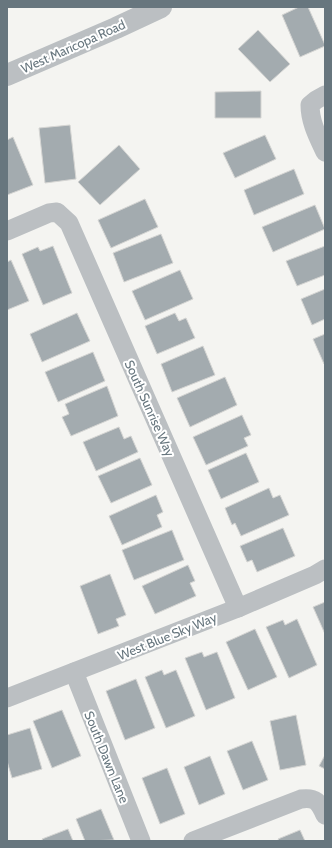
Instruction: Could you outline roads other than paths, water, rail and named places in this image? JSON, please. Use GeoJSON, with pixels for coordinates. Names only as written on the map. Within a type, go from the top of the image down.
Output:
{"type":"FeatureCollection","features":[{"type":"Feature","properties":{"kind":"street","name":"West Maricopa Road"},"geometry":{"type":"LineString","coordinates":[[7,75],[161,7]]}},
{"type":"Feature","properties":{"kind":"street"},"geometry":{"type":"LineString","coordinates":[[318,100],[310,114],[312,123],[325,152]]}},
{"type":"Feature","properties":{"kind":"street","name":"South Sunrise Way"},"geometry":{"type":"LineString","coordinates":[[7,231],[49,213],[57,212],[69,223],[238,608]]}},
{"type":"Feature","properties":{"kind":"street","name":"West Blue Sky Way"},"geometry":{"type":"LineString","coordinates":[[7,698],[238,608],[315,575],[325,569]]}},
{"type":"Feature","properties":{"kind":"street","name":"South Dawn Lane"},"geometry":{"type":"LineString","coordinates":[[74,672],[141,841]]}},
{"type":"Feature","properties":{"kind":"street"},"geometry":{"type":"LineString","coordinates":[[193,841],[297,800],[312,799],[319,803],[325,815]]}}]}
